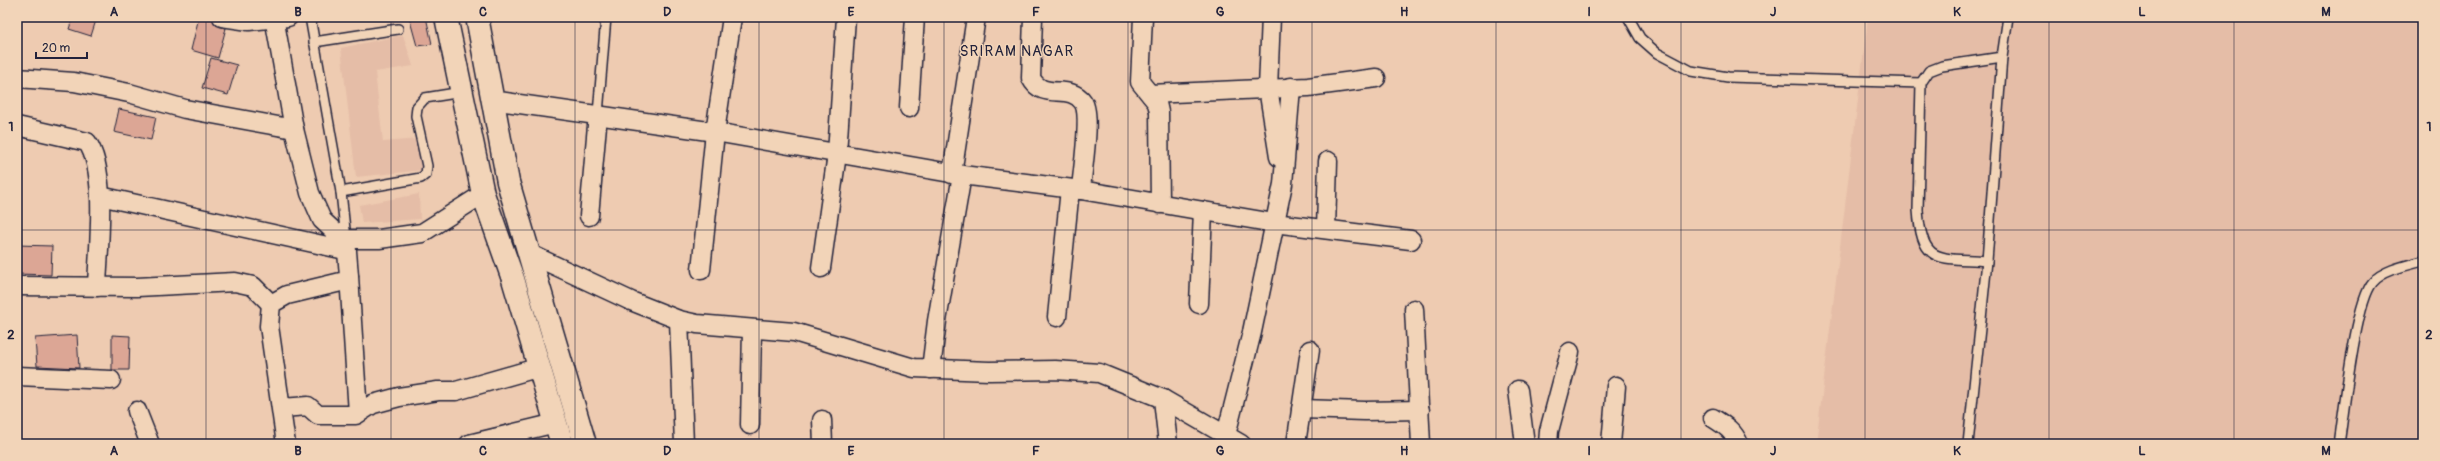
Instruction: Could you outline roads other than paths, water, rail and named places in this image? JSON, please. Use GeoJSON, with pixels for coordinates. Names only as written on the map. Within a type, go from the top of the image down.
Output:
{"type":"FeatureCollection","features":[{"type":"Feature","properties":{"kind":"main road"},"geometry":{"type":"LineString","coordinates":[[446,17],[483,194],[513,279],[562,444]]}},
{"type":"Feature","properties":{"kind":"main road"},"geometry":{"type":"LineString","coordinates":[[477,17],[508,182],[585,444]]}},
{"type":"Feature","properties":{"kind":"main road"},"geometry":{"type":"LineString","coordinates":[[513,279],[531,262]]}},
{"type":"Feature","properties":{"kind":"street"},"geometry":{"type":"LineString","coordinates":[[222,17],[249,21],[279,18],[294,129],[314,206],[322,220],[346,245],[358,413]]}},
{"type":"Feature","properties":{"kind":"street"},"geometry":{"type":"LineString","coordinates":[[701,270],[715,132],[732,17]]}},
{"type":"Feature","properties":{"kind":"street"},"geometry":{"type":"LineString","coordinates":[[821,268],[837,154],[846,17]]}},
{"type":"Feature","properties":{"kind":"street"},"geometry":{"type":"LineString","coordinates":[[909,108],[914,17]]}},
{"type":"Feature","properties":{"kind":"street"},"geometry":{"type":"LineString","coordinates":[[931,369],[976,17]]}},
{"type":"Feature","properties":{"kind":"street"},"geometry":{"type":"LineString","coordinates":[[1033,17],[1031,78],[1035,86],[1042,91],[1064,92],[1079,98],[1084,103],[1088,122],[1057,317]]}},
{"type":"Feature","properties":{"kind":"street"},"geometry":{"type":"LineString","coordinates":[[1143,17],[1140,82],[1157,103],[1159,112],[1160,204]]}},
{"type":"Feature","properties":{"kind":"street"},"geometry":{"type":"LineString","coordinates":[[1271,17],[1268,88],[1283,184]]}},
{"type":"Feature","properties":{"kind":"street"},"geometry":{"type":"LineString","coordinates":[[17,78],[74,82],[129,93],[185,109],[294,129]]}},
{"type":"Feature","properties":{"kind":"street"},"geometry":{"type":"LineString","coordinates":[[1150,94],[1291,87],[1376,78]]}},
{"type":"Feature","properties":{"kind":"street"},"geometry":{"type":"LineString","coordinates":[[531,262],[679,320],[703,325],[812,336],[900,365],[931,369],[989,371],[1076,370],[1099,373],[1163,399],[1231,441],[1244,363],[1252,332],[1283,184],[1291,87]]}},
{"type":"Feature","properties":{"kind":"street"},"geometry":{"type":"LineString","coordinates":[[492,100],[715,132],[957,174],[1076,190],[1274,223],[1411,240]]}},
{"type":"Feature","properties":{"kind":"street"},"geometry":{"type":"LineString","coordinates":[[589,216],[598,114]]}},
{"type":"Feature","properties":{"kind":"street"},"geometry":{"type":"LineString","coordinates":[[17,126],[87,142],[96,159],[100,196],[97,287]]}},
{"type":"Feature","properties":{"kind":"street"},"geometry":{"type":"LineString","coordinates":[[1326,229],[1328,161]]}},
{"type":"Feature","properties":{"kind":"street"},"geometry":{"type":"LineString","coordinates":[[100,196],[346,245],[422,233],[483,194]]}},
{"type":"Feature","properties":{"kind":"street"},"geometry":{"type":"LineString","coordinates":[[1199,304],[1203,211]]}},
{"type":"Feature","properties":{"kind":"street"},"geometry":{"type":"LineString","coordinates":[[17,286],[97,287],[235,282],[263,296],[287,295],[339,283],[349,276]]}},
{"type":"Feature","properties":{"kind":"street"},"geometry":{"type":"LineString","coordinates":[[263,296],[282,408],[286,444]]}},
{"type":"Feature","properties":{"kind":"street"},"geometry":{"type":"LineString","coordinates":[[1414,309],[1421,444]]}},
{"type":"Feature","properties":{"kind":"street"},"geometry":{"type":"LineString","coordinates":[[679,320],[684,444]]}},
{"type":"Feature","properties":{"kind":"street"},"geometry":{"type":"LineString","coordinates":[[750,425],[752,329]]}},
{"type":"Feature","properties":{"kind":"street"},"geometry":{"type":"LineString","coordinates":[[1296,444],[1310,350]]}},
{"type":"Feature","properties":{"kind":"street"},"geometry":{"type":"LineString","coordinates":[[1548,444],[1549,431],[1570,352]]}},
{"type":"Feature","properties":{"kind":"street"},"geometry":{"type":"LineString","coordinates":[[282,408],[308,406],[318,415],[358,413],[373,404],[399,397],[438,391],[456,391],[540,367]]}},
{"type":"Feature","properties":{"kind":"street"},"geometry":{"type":"LineString","coordinates":[[17,376],[111,380]]}},
{"type":"Feature","properties":{"kind":"street"},"geometry":{"type":"LineString","coordinates":[[1611,444],[1616,386]]}},
{"type":"Feature","properties":{"kind":"street"},"geometry":{"type":"LineString","coordinates":[[1518,390],[1525,444]]}},
{"type":"Feature","properties":{"kind":"street"},"geometry":{"type":"LineString","coordinates":[[1163,399],[1168,444]]}},
{"type":"Feature","properties":{"kind":"street"},"geometry":{"type":"LineString","coordinates":[[1301,408],[1365,411],[1420,410]]}},
{"type":"Feature","properties":{"kind":"street"},"geometry":{"type":"LineString","coordinates":[[137,411],[150,444]]}},
{"type":"Feature","properties":{"kind":"street"},"geometry":{"type":"LineString","coordinates":[[1713,418],[1728,428],[1736,436],[1739,444]]}},
{"type":"Feature","properties":{"kind":"street"},"geometry":{"type":"LineString","coordinates":[[822,420],[822,444]]}},
{"type":"Feature","properties":{"kind":"street"},"geometry":{"type":"LineString","coordinates":[[469,444],[556,423]]}},
{"type":"Feature","properties":{"kind":"lane"},"geometry":{"type":"LineString","coordinates":[[310,17],[341,192],[346,245]]}},
{"type":"Feature","properties":{"kind":"lane"},"geometry":{"type":"LineString","coordinates":[[598,114],[606,17]]}},
{"type":"Feature","properties":{"kind":"lane"},"geometry":{"type":"LineString","coordinates":[[1628,17],[1640,38],[1657,53],[1691,71],[1728,77],[1921,83]]}},
{"type":"Feature","properties":{"kind":"lane"},"geometry":{"type":"LineString","coordinates":[[1968,444],[1987,261],[2002,57],[2008,17]]}},
{"type":"Feature","properties":{"kind":"lane"},"geometry":{"type":"LineString","coordinates":[[314,42],[398,29]]}},
{"type":"Feature","properties":{"kind":"lane"},"geometry":{"type":"LineString","coordinates":[[1987,261],[1933,254],[1924,245],[1920,231],[1918,210],[1921,83],[1929,71],[1942,66],[2002,57]]}},
{"type":"Feature","properties":{"kind":"lane"},"geometry":{"type":"LineString","coordinates":[[341,192],[421,178],[426,174],[427,166],[416,116],[417,107],[425,98],[462,92]]}},
{"type":"Feature","properties":{"kind":"lane"},"geometry":{"type":"LineString","coordinates":[[2339,444],[2362,304],[2373,282],[2398,268],[2423,261]]}},
{"type":"Feature","properties":{"kind":"district","name":"SRIRAM NAGAR"},"geometry":{"type":"Point","coordinates":[1017,51]}}]}
